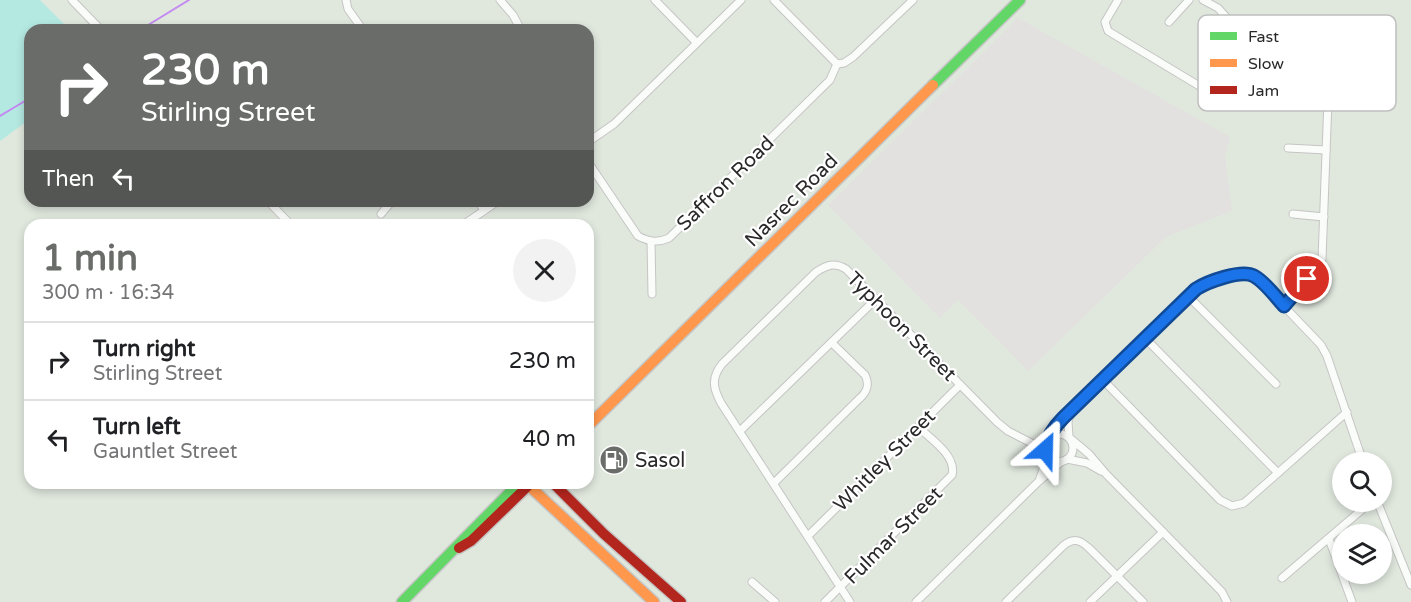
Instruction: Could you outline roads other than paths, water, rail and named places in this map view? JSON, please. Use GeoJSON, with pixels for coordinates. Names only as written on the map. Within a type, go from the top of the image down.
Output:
{"type":"FeatureCollection","features":[{"type":"Feature","properties":{"kind":"main road","name":"Nasrec Road"},"geometry":{"type":"LineString","coordinates":[[594,410],[1011,0]]}},
{"type":"Feature","properties":{"kind":"main road","name":"Nasrec Road"},"geometry":{"type":"LineString","coordinates":[[594,420],[1020,0]]}},
{"type":"Feature","properties":{"kind":"main road"},"geometry":{"type":"LineString","coordinates":[[402,602],[456,549],[471,541],[521,489]]}},
{"type":"Feature","properties":{"kind":"main road"},"geometry":{"type":"LineString","coordinates":[[531,489],[654,602]]}},
{"type":"Feature","properties":{"kind":"main road"},"geometry":{"type":"LineString","coordinates":[[559,489],[604,534],[681,602]]}},
{"type":"Feature","properties":{"kind":"street"},"geometry":{"type":"LineString","coordinates":[[72,0],[95,24]]}},
{"type":"Feature","properties":{"kind":"street"},"geometry":{"type":"LineString","coordinates":[[346,0],[348,9],[359,24]]}},
{"type":"Feature","properties":{"kind":"street"},"geometry":{"type":"LineString","coordinates":[[500,0],[518,24]]}},
{"type":"Feature","properties":{"kind":"street"},"geometry":{"type":"LineString","coordinates":[[655,0],[696,42]]}},
{"type":"Feature","properties":{"kind":"street"},"geometry":{"type":"LineString","coordinates":[[594,138],[614,124],[741,0]]}},
{"type":"Feature","properties":{"kind":"street"},"geometry":{"type":"LineString","coordinates":[[774,0],[837,64],[848,61],[913,0]]}},
{"type":"Feature","properties":{"kind":"street"},"geometry":{"type":"LineString","coordinates":[[1118,0],[1105,22],[1108,31],[1198,85]]}},
{"type":"Feature","properties":{"kind":"street"},"geometry":{"type":"LineString","coordinates":[[1169,22],[1189,0]]}},
{"type":"Feature","properties":{"kind":"street"},"geometry":{"type":"LineString","coordinates":[[1203,0],[1218,8],[1225,15]]}},
{"type":"Feature","properties":{"kind":"street","name":"Saffron Road"},"geometry":{"type":"LineString","coordinates":[[651,242],[669,238],[830,80],[837,64]]}},
{"type":"Feature","properties":{"kind":"street"},"geometry":{"type":"LineString","coordinates":[[1284,306],[1321,263],[1328,111]]}},
{"type":"Feature","properties":{"kind":"street"},"geometry":{"type":"LineString","coordinates":[[1288,148],[1326,150]]}},
{"type":"Feature","properties":{"kind":"street"},"geometry":{"type":"LineString","coordinates":[[594,171],[634,232],[651,242],[652,294]]}},
{"type":"Feature","properties":{"kind":"street"},"geometry":{"type":"LineString","coordinates":[[274,207],[285,219]]}},
{"type":"Feature","properties":{"kind":"street"},"geometry":{"type":"LineString","coordinates":[[381,214],[387,207]]}},
{"type":"Feature","properties":{"kind":"street"},"geometry":{"type":"LineString","coordinates":[[471,219],[489,207]]}},
{"type":"Feature","properties":{"kind":"street"},"geometry":{"type":"LineString","coordinates":[[1293,214],[1324,217]]}},
{"type":"Feature","properties":{"kind":"street","name":"Typhoon Street"},"geometry":{"type":"LineString","coordinates":[[850,602],[715,392],[715,375],[723,364],[810,276],[823,267],[838,265],[849,271],[997,422],[1046,453]]}},
{"type":"Feature","properties":{"kind":"street"},"geometry":{"type":"LineString","coordinates":[[1038,482],[1045,469],[1046,453],[1056,425],[1071,410],[1188,296],[1205,284],[1222,278],[1248,274],[1257,278],[1321,345],[1327,356],[1360,452]]}},
{"type":"Feature","properties":{"kind":"street"},"geometry":{"type":"LineString","coordinates":[[1188,296],[1276,384]]}},
{"type":"Feature","properties":{"kind":"street"},"geometry":{"type":"LineString","coordinates":[[741,430],[876,299]]}},
{"type":"Feature","properties":{"kind":"street"},"geometry":{"type":"LineString","coordinates":[[1145,338],[1278,473]]}},
{"type":"Feature","properties":{"kind":"street"},"geometry":{"type":"LineString","coordinates":[[774,483],[864,394],[867,388],[868,382],[865,375],[832,342]]}},
{"type":"Feature","properties":{"kind":"street"},"geometry":{"type":"LineString","coordinates":[[1103,380],[1224,503],[1232,506],[1240,505],[1347,412]]}},
{"type":"Feature","properties":{"kind":"street","name":"Whitley Street"},"geometry":{"type":"LineString","coordinates":[[808,536],[960,385]]}},
{"type":"Feature","properties":{"kind":"street"},"geometry":{"type":"LineString","coordinates":[[916,602],[1038,482],[1065,460],[1073,450],[1068,422],[1071,410]]}},
{"type":"Feature","properties":{"kind":"street","name":"Fulmar Street"},"geometry":{"type":"LineString","coordinates":[[840,587],[952,475],[954,468],[950,458],[918,427]]}},
{"type":"Feature","properties":{"kind":"street"},"geometry":{"type":"LineString","coordinates":[[1051,436],[1059,433],[1070,438],[1089,454],[1222,592],[1227,602]]}},
{"type":"Feature","properties":{"kind":"street","name":"Typhoon Street"},"geometry":{"type":"LineString","coordinates":[[1023,437],[1051,436]]}},
{"type":"Feature","properties":{"kind":"street"},"geometry":{"type":"LineString","coordinates":[[1046,453],[1054,461],[1065,460],[1091,465],[1106,474]]}},
{"type":"Feature","properties":{"kind":"street"},"geometry":{"type":"LineString","coordinates":[[1282,578],[1360,512]]}},
{"type":"Feature","properties":{"kind":"street"},"geometry":{"type":"LineString","coordinates":[[1381,512],[1411,585]]}},
{"type":"Feature","properties":{"kind":"street"},"geometry":{"type":"LineString","coordinates":[[1090,602],[1163,532]]}},
{"type":"Feature","properties":{"kind":"street"},"geometry":{"type":"LineString","coordinates":[[1329,539],[1352,602]]}},
{"type":"Feature","properties":{"kind":"street"},"geometry":{"type":"LineString","coordinates":[[1006,602],[1071,540],[1084,543],[1143,602]]}},
{"type":"Feature","properties":{"kind":"street"},"geometry":{"type":"LineString","coordinates":[[752,582],[775,602]]}},
{"type":"Feature","properties":{"kind":"street"},"geometry":{"type":"LineString","coordinates":[[825,602],[840,587]]}},
{"type":"Feature","properties":{"kind":"waterway"},"geometry":{"type":"LineString","coordinates":[[150,24],[189,0]]}},
{"type":"Feature","properties":{"kind":"waterway"},"geometry":{"type":"LineString","coordinates":[[0,116],[24,102]]}},
{"type":"Feature","properties":{"kind":"place","name":"Sasol"},"geometry":{"type":"Point","coordinates":[614,460]}}]}
